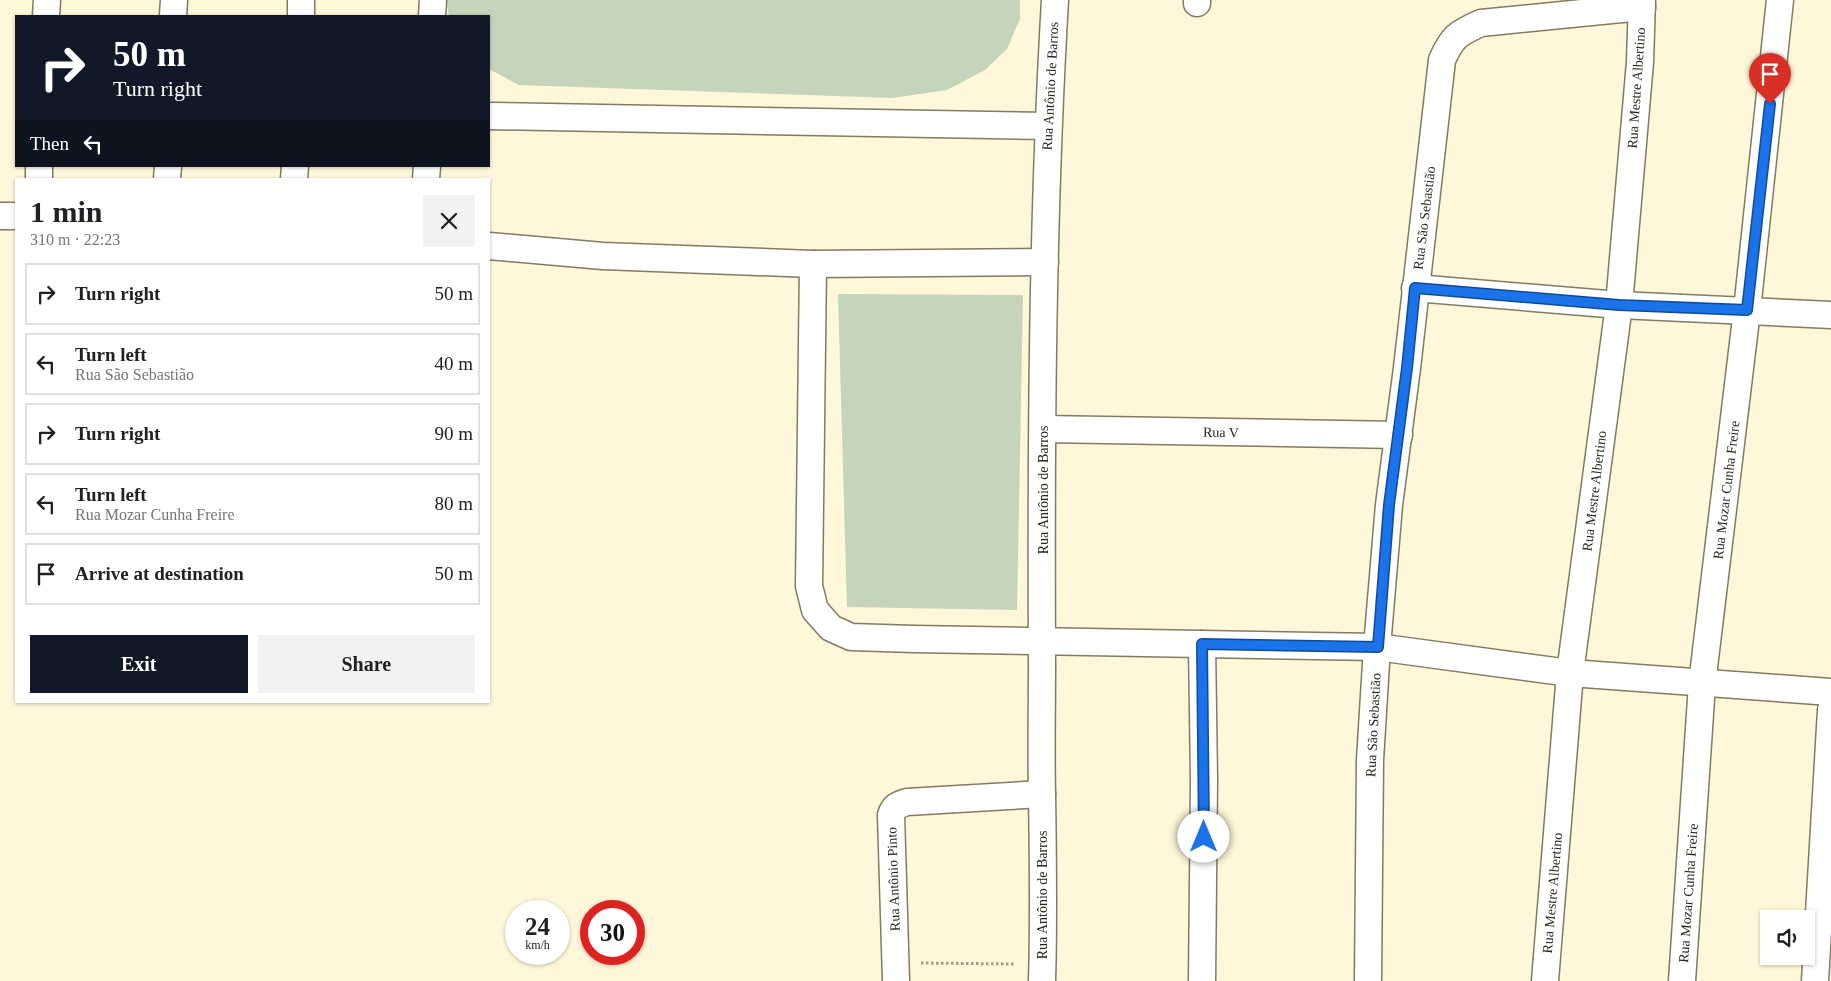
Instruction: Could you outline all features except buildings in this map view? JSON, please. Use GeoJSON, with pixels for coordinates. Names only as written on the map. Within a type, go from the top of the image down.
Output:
{"type":"FeatureCollection","features":[{"type":"Feature","properties":{"kind":"street"},"geometry":{"type":"LineString","coordinates":[[46,15],[47,0]]}},
{"type":"Feature","properties":{"kind":"street"},"geometry":{"type":"LineString","coordinates":[[173,15],[174,0]]}},
{"type":"Feature","properties":{"kind":"street"},"geometry":{"type":"LineString","coordinates":[[301,0],[301,15]]}},
{"type":"Feature","properties":{"kind":"street"},"geometry":{"type":"LineString","coordinates":[[432,15],[433,0]]}},
{"type":"Feature","properties":{"kind":"street","name":"Rua Antônio de Barros"},"geometry":{"type":"LineString","coordinates":[[1042,973],[1044,863],[1042,642],[1045,262],[1048,126],[1055,0]]}},
{"type":"Feature","properties":{"kind":"street","name":"Rua Mozar Cunha Freire"},"geometry":{"type":"LineString","coordinates":[[1682,981],[1702,684],[1747,310],[1780,0]]}},
{"type":"Feature","properties":{"kind":"street","name":"Rua São Sebastião"},"geometry":{"type":"LineString","coordinates":[[1368,981],[1370,760],[1389,505],[1399,435],[1442,60],[1450,42],[1464,31],[1481,23],[1642,4]]}},
{"type":"Feature","properties":{"kind":"street","name":"Rua Mestre Albertino"},"geometry":{"type":"LineString","coordinates":[[1545,981],[1570,673],[1619,305],[1640,62],[1642,4]]}},
{"type":"Feature","properties":{"kind":"street"},"geometry":{"type":"LineString","coordinates":[[490,116],[1048,126]]}},
{"type":"Feature","properties":{"kind":"street"},"geometry":{"type":"LineString","coordinates":[[0,216],[15,216]]}},
{"type":"Feature","properties":{"kind":"street"},"geometry":{"type":"LineString","coordinates":[[490,246],[603,256],[813,264],[1045,262]]}},
{"type":"Feature","properties":{"kind":"street"},"geometry":{"type":"LineString","coordinates":[[813,264],[809,586],[815,610],[831,628],[851,637],[1378,647],[1570,673],[1831,692]]}},
{"type":"Feature","properties":{"kind":"street"},"geometry":{"type":"LineString","coordinates":[[1415,288],[1619,305],[1831,315]]}},
{"type":"Feature","properties":{"kind":"street","name":"Rua V"},"geometry":{"type":"LineString","coordinates":[[1043,429],[1399,435]]}},
{"type":"Feature","properties":{"kind":"street"},"geometry":{"type":"LineString","coordinates":[[1202,644],[1204,780],[1202,981]]}},
{"type":"Feature","properties":{"kind":"street"},"geometry":{"type":"LineString","coordinates":[[1815,981],[1831,710]]}},
{"type":"Feature","properties":{"kind":"street","name":"Rua Antônio Pinto"},"geometry":{"type":"LineString","coordinates":[[896,972],[891,815],[893,809],[907,802],[1042,794]]}},
{"type":"Feature","properties":{"kind":"path"},"geometry":{"type":"LineString","coordinates":[[896,972],[1042,973]]}},
{"type":"Feature","properties":{"kind":"green space"},"geometry":{"type":"Polygon","coordinates":[[[446,0],[1020,0],[1020,19],[1007,49],[985,70],[947,90],[892,98],[519,85],[490,70],[490,15],[449,15],[446,0]]]}},
{"type":"Feature","properties":{"kind":"green space"},"geometry":{"type":"Polygon","coordinates":[[[838,294],[1023,295],[1017,610],[847,607],[838,294]]]}},
{"type":"Feature","properties":{"kind":"route"},"geometry":{"type":"LineString","coordinates":[[1204,837],[1202,644],[1378,647],[1389,505],[1399,435],[1415,288],[1619,305],[1747,310],[1770,104]]}}]}
